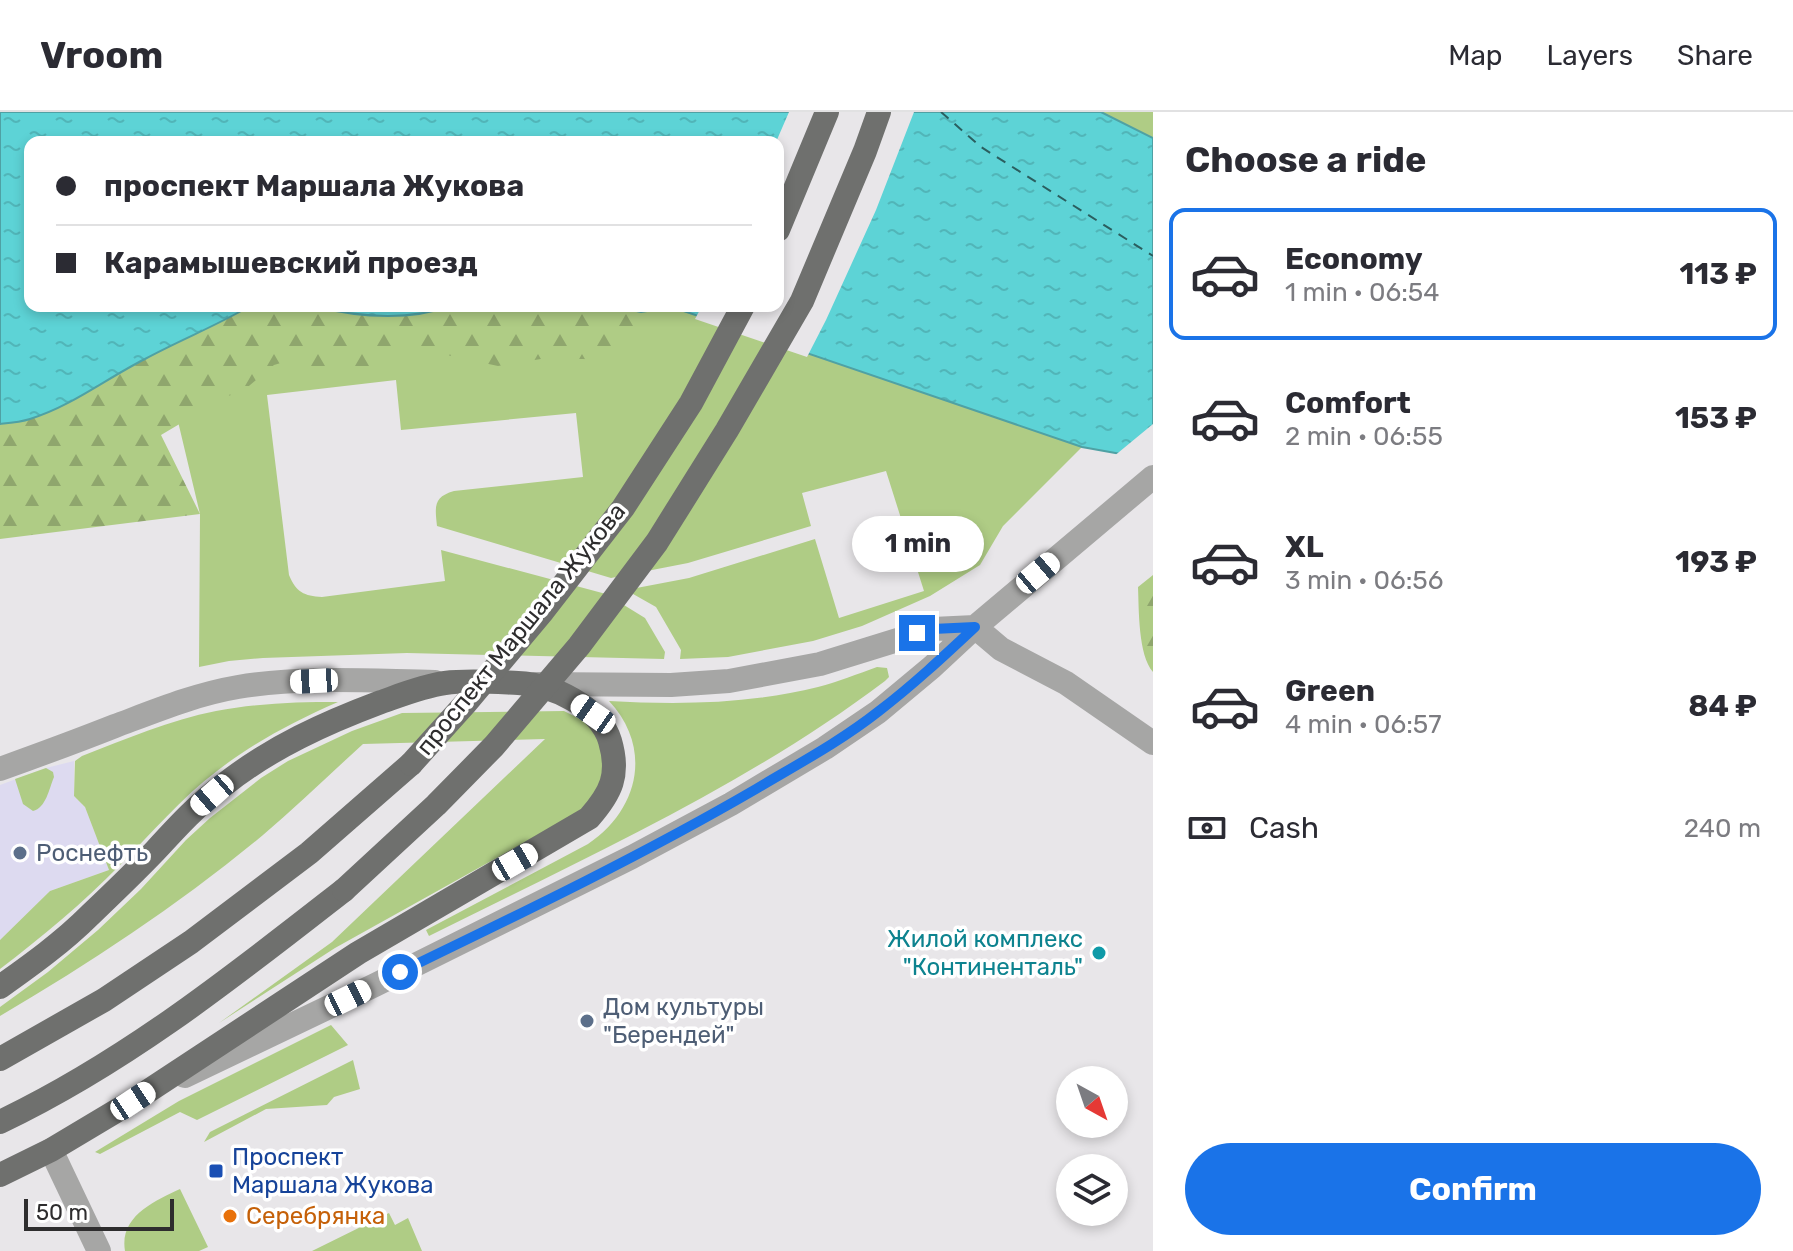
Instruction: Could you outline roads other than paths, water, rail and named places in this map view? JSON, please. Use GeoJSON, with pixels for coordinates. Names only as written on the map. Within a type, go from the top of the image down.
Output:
{"type":"FeatureCollection","features":[{"type":"Feature","properties":{"kind":"main road"},"geometry":{"type":"LineString","coordinates":[[784,216],[827,112]]}},
{"type":"Feature","properties":{"kind":"main road","name":"проспект Маршала Жукова"},"geometry":{"type":"LineString","coordinates":[[0,1122],[40,1103],[135,1045],[220,987],[344,890],[494,746],[579,646],[657,542],[727,430],[802,301],[879,112]]}},
{"type":"Feature","properties":{"kind":"main road","name":"проспект Маршала Жукова"},"geometry":{"type":"LineString","coordinates":[[0,1059],[104,1000],[191,942],[309,853],[411,764],[543,611],[623,508],[691,403],[740,312]]}},
{"type":"Feature","properties":{"kind":"main road"},"geometry":{"type":"LineString","coordinates":[[0,987],[87,918],[224,784],[312,730],[345,715],[445,683],[531,684],[573,700],[593,714],[607,731],[614,754],[614,779],[604,800],[589,818],[358,953],[133,1101],[51,1150],[0,1175]]}},
{"type":"Feature","properties":{"kind":"street"},"geometry":{"type":"LineString","coordinates":[[133,1101],[632,857],[731,804],[825,748],[878,712],[1153,477]]}},
{"type":"Feature","properties":{"kind":"street"},"geometry":{"type":"LineString","coordinates":[[531,684],[671,685],[729,681],[820,664],[933,629],[975,627],[1001,649],[1066,683],[1153,743]]}},
{"type":"Feature","properties":{"kind":"street"},"geometry":{"type":"LineString","coordinates":[[0,769],[205,694],[265,683],[338,680],[445,683]]}},
{"type":"Feature","properties":{"kind":"street"},"geometry":{"type":"LineString","coordinates":[[51,1150],[99,1251]]}},
{"type":"Feature","properties":{"kind":"water"},"geometry":{"type":"Polygon","coordinates":[[[0,112],[1101,112],[1153,138],[1153,465],[1132,456],[1082,447],[687,312],[784,312],[784,136],[24,136],[24,312],[239,312],[131,366],[60,407],[27,420],[0,424],[0,112]]]}},
{"type":"Feature","properties":{"kind":"water"},"geometry":{"type":"Polygon","coordinates":[[[341,312],[428,312],[399,316],[341,312]]]}},
{"type":"Feature","properties":{"kind":"place","name":"Роснефть"},"geometry":{"type":"Point","coordinates":[20,853]}},
{"type":"Feature","properties":{"kind":"place","name":"Жилой комплекс \"Континенталь\""},"geometry":{"type":"Point","coordinates":[1099,953]}},
{"type":"Feature","properties":{"kind":"place","name":"Дом культуры \"Берендей\""},"geometry":{"type":"Point","coordinates":[587,1021]}},
{"type":"Feature","properties":{"kind":"place","name":"Проспект Маршала Жукова"},"geometry":{"type":"Point","coordinates":[216,1171]}},
{"type":"Feature","properties":{"kind":"place","name":"Серебрянка"},"geometry":{"type":"Point","coordinates":[230,1216]}}]}
